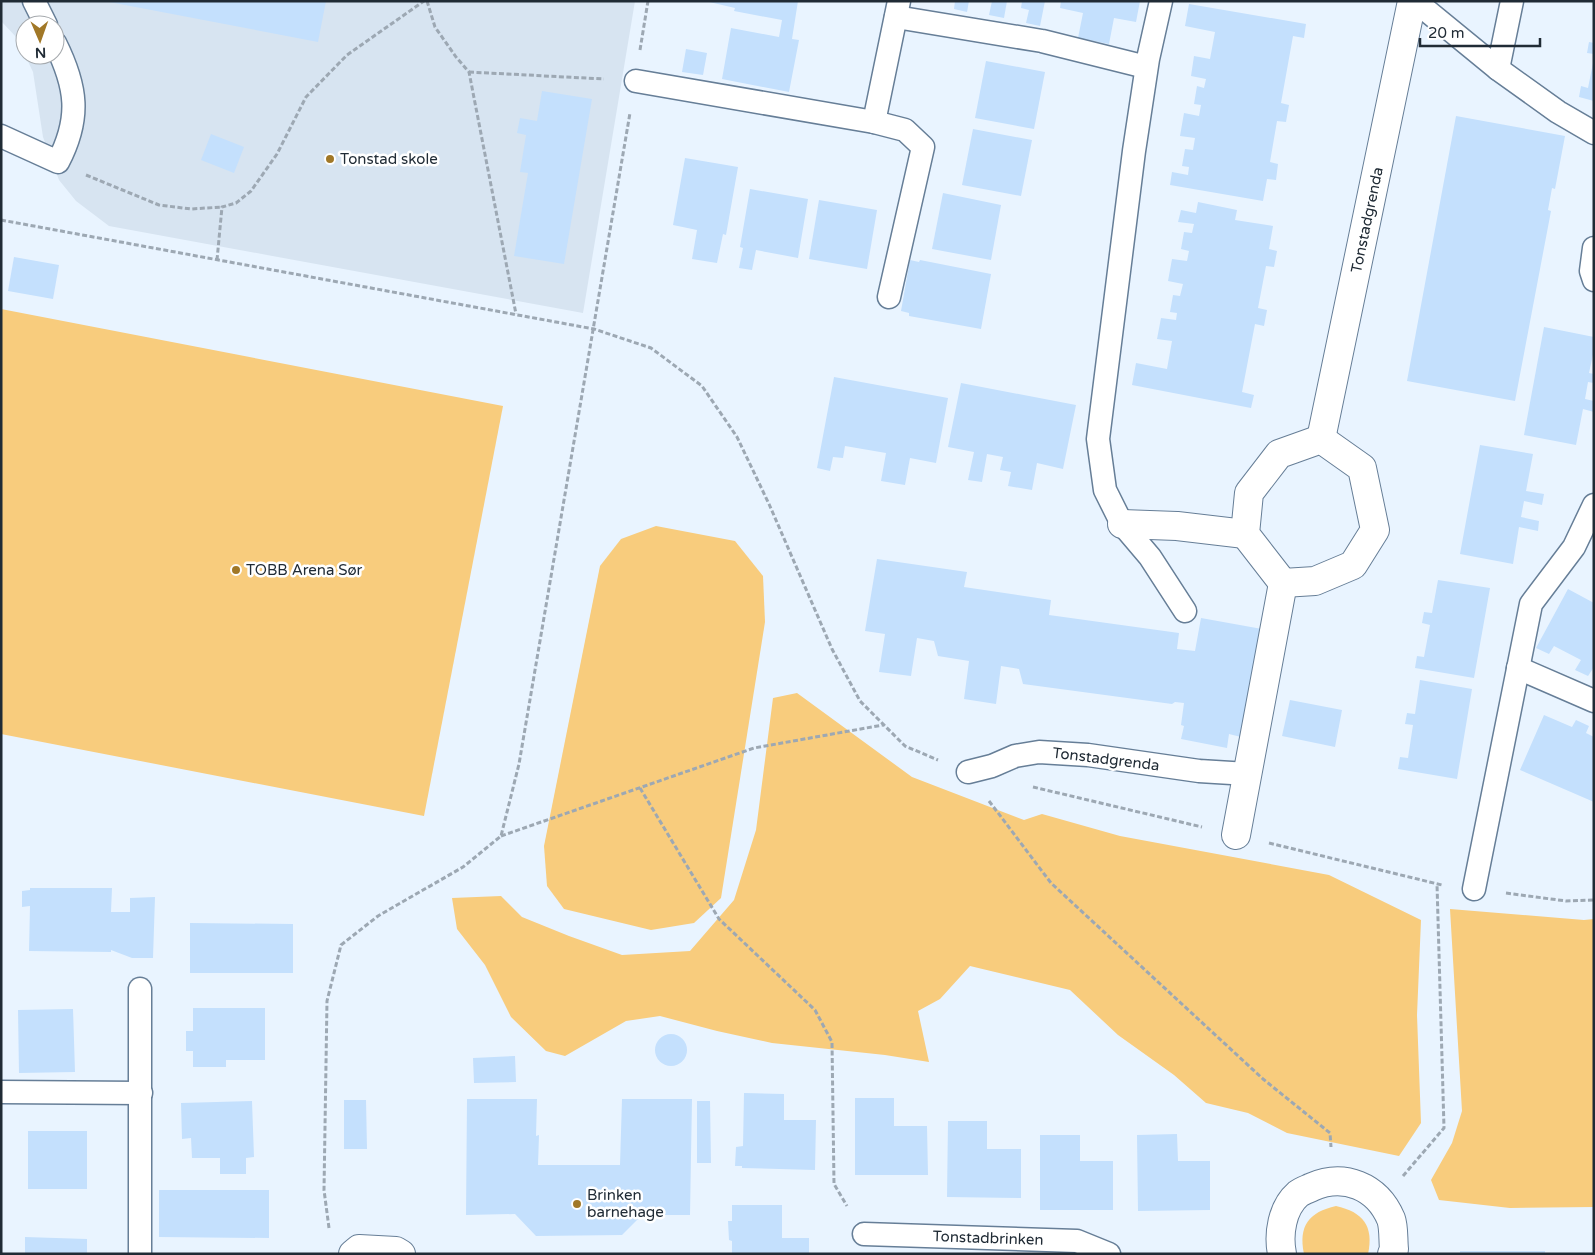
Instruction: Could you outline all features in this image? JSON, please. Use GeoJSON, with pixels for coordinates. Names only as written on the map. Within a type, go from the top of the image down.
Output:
{"type":"FeatureCollection","features":[{"type":"Feature","properties":{"kind":"street","name":"Tonstadgrenda"},"geometry":{"type":"LineString","coordinates":[[1321,439],[1413,1]]}},
{"type":"Feature","properties":{"kind":"street"},"geometry":{"type":"LineString","coordinates":[[1236,835],[1283,583],[1245,534],[1249,493],[1279,454],[1321,439],[1362,468],[1375,530],[1353,565],[1315,581],[1283,583]]}},
{"type":"Feature","properties":{"kind":"street"},"geometry":{"type":"LineString","coordinates":[[1122,524],[1177,526],[1245,534]]}},
{"type":"Feature","properties":{"kind":"street"},"geometry":{"type":"LineString","coordinates":[[1282,1254],[1280,1242],[1285,1212],[1299,1193],[1324,1182],[1352,1182],[1377,1196],[1391,1220],[1394,1249],[1392,1254]]}},
{"type":"Feature","properties":{"kind":"street"},"geometry":{"type":"LineString","coordinates":[[353,1254],[359,1249],[396,1251],[401,1254]]}},
{"type":"Feature","properties":{"kind":"lane"},"geometry":{"type":"LineString","coordinates":[[34,1],[41,15]]}},
{"type":"Feature","properties":{"kind":"lane"},"geometry":{"type":"LineString","coordinates":[[1161,1],[1146,67],[1098,439],[1105,490],[1122,524],[1150,557],[1185,611]]}},
{"type":"Feature","properties":{"kind":"lane"},"geometry":{"type":"LineString","coordinates":[[1413,1],[1498,69],[1558,112],[1594,133]]}},
{"type":"Feature","properties":{"kind":"lane"},"geometry":{"type":"LineString","coordinates":[[1498,69],[1512,1]]}},
{"type":"Feature","properties":{"kind":"lane"},"geometry":{"type":"LineString","coordinates":[[874,122],[898,9],[1042,41],[1146,67]]}},
{"type":"Feature","properties":{"kind":"lane"},"geometry":{"type":"LineString","coordinates":[[1,136],[58,162],[66,147],[72,125],[74,104],[71,84],[65,65]]}},
{"type":"Feature","properties":{"kind":"lane"},"geometry":{"type":"LineString","coordinates":[[636,80],[874,122],[905,130],[923,146],[889,297]]}},
{"type":"Feature","properties":{"kind":"lane"},"geometry":{"type":"LineString","coordinates":[[1594,248],[1591,271],[1594,280]]}},
{"type":"Feature","properties":{"kind":"lane"},"geometry":{"type":"LineString","coordinates":[[1474,889],[1531,604],[1574,548],[1594,505]]}},
{"type":"Feature","properties":{"kind":"lane"},"geometry":{"type":"LineString","coordinates":[[1518,668],[1594,701]]}},
{"type":"Feature","properties":{"kind":"lane","name":"Tonstadgrenda"},"geometry":{"type":"LineString","coordinates":[[968,772],[992,766],[1015,756],[1039,752],[1088,755],[1199,772],[1248,774]]}},
{"type":"Feature","properties":{"kind":"lane"},"geometry":{"type":"LineString","coordinates":[[140,989],[140,1254]]}},
{"type":"Feature","properties":{"kind":"lane"},"geometry":{"type":"LineString","coordinates":[[1,1092],[141,1093]]}},
{"type":"Feature","properties":{"kind":"lane","name":"Tonstadbrinken"},"geometry":{"type":"LineString","coordinates":[[864,1234],[1077,1241],[1109,1254]]}},
{"type":"Feature","properties":{"kind":"path"},"geometry":{"type":"LineString","coordinates":[[58,162],[159,205],[191,209],[222,207],[236,203],[251,191],[277,154],[306,97],[347,55],[425,1],[435,27],[469,72],[516,314]]}},
{"type":"Feature","properties":{"kind":"path"},"geometry":{"type":"LineString","coordinates":[[501,836],[519,764],[648,1]]}},
{"type":"Feature","properties":{"kind":"path"},"geometry":{"type":"LineString","coordinates":[[469,72],[636,80]]}},
{"type":"Feature","properties":{"kind":"path"},"geometry":{"type":"LineString","coordinates":[[217,260],[222,207]]}},
{"type":"Feature","properties":{"kind":"path"},"geometry":{"type":"LineString","coordinates":[[1,220],[594,329],[651,348],[702,386],[737,437],[769,504],[832,650],[860,701],[905,746],[968,772],[1051,883],[1263,1079],[1330,1133],[1332,1152]]}},
{"type":"Feature","properties":{"kind":"path"},"geometry":{"type":"LineString","coordinates":[[329,1231],[324,1190],[327,1001],[341,945],[378,916],[463,867],[501,836],[754,748],[884,724]]}},
{"type":"Feature","properties":{"kind":"path"},"geometry":{"type":"LineString","coordinates":[[1025,786],[1437,884],[1566,901],[1594,900]]}},
{"type":"Feature","properties":{"kind":"path"},"geometry":{"type":"LineString","coordinates":[[640,788],[719,919],[815,1010],[832,1042],[834,1184],[864,1234]]}},
{"type":"Feature","properties":{"kind":"path"},"geometry":{"type":"LineString","coordinates":[[1377,1196],[1404,1175],[1444,1128],[1437,884]]}},
{"type":"Feature","properties":{"kind":"path"},"geometry":{"type":"LineString","coordinates":[[1396,1172],[1404,1175]]}},
{"type":"Feature","properties":{"kind":"shaded area","name":"Tonstad skole"},"geometry":{"type":"Polygon","coordinates":[[[1,1],[635,1],[583,313],[109,226],[76,201],[59,180],[43,137],[33,72],[30,65],[65,65],[65,15],[15,15],[15,36],[1,21],[1,1]]]}},
{"type":"Feature","properties":{"kind":"shaded area","name":"TOBB Arena Sør"},"geometry":{"type":"Polygon","coordinates":[[[1,309],[503,406],[424,816],[1,734],[1,309]]]}},
{"type":"Feature","properties":{"kind":"shaded area"},"geometry":{"type":"Polygon","coordinates":[[[656,526],[735,541],[763,576],[765,622],[721,898],[694,923],[651,930],[564,909],[547,886],[544,846],[600,566],[621,539],[656,526]]]}},
{"type":"Feature","properties":{"kind":"shaded area"},"geometry":{"type":"Polygon","coordinates":[[[797,693],[912,777],[1024,820],[1042,814],[1120,836],[1329,875],[1421,920],[1417,1015],[1421,1123],[1399,1156],[1287,1133],[1248,1113],[1206,1103],[1174,1075],[1118,1035],[1070,990],[970,966],[940,999],[918,1011],[929,1062],[885,1055],[772,1043],[660,1016],[626,1021],[565,1056],[546,1051],[511,1017],[485,965],[457,929],[452,898],[501,896],[522,917],[622,955],[690,951],[734,900],[756,830],[773,698],[797,693]]]}},
{"type":"Feature","properties":{"kind":"shaded area"},"geometry":{"type":"Polygon","coordinates":[[[1450,909],[1584,920],[1594,919],[1594,1207],[1510,1208],[1439,1200],[1431,1180],[1452,1143],[1462,1111],[1450,909]]]}},
{"type":"Feature","properties":{"kind":"shaded area"},"geometry":{"type":"Polygon","coordinates":[[[1336,1206],[1360,1216],[1368,1228],[1368,1254],[1304,1254],[1304,1228],[1312,1216],[1336,1206]]]}},
{"type":"Feature","properties":{"kind":"building"},"geometry":{"type":"Polygon","coordinates":[[[104,1],[326,1],[318,42],[104,1]]]}},
{"type":"Feature","properties":{"kind":"building"},"geometry":{"type":"Polygon","coordinates":[[[705,1],[798,1],[792,39],[799,40],[789,92],[722,79],[731,28],[779,37],[782,20],[734,11],[735,8],[705,1]]]}},
{"type":"Feature","properties":{"kind":"building"},"geometry":{"type":"Polygon","coordinates":[[[955,1],[969,1],[967,12],[954,9],[955,1]]]}},
{"type":"Feature","properties":{"kind":"building"},"geometry":{"type":"Polygon","coordinates":[[[992,1],[1007,1],[1004,18],[989,15],[992,1]]]}},
{"type":"Feature","properties":{"kind":"building"},"geometry":{"type":"Polygon","coordinates":[[[1022,1],[1045,1],[1040,26],[1026,23],[1029,10],[1021,8],[1022,1]]]}},
{"type":"Feature","properties":{"kind":"building"},"geometry":{"type":"Polygon","coordinates":[[[1061,1],[1140,1],[1136,22],[1114,18],[1109,44],[1078,38],[1083,13],[1060,8],[1061,1]]]}},
{"type":"Feature","properties":{"kind":"building"},"geometry":{"type":"Polygon","coordinates":[[[1189,4],[1306,24],[1304,38],[1293,36],[1281,103],[1289,105],[1286,122],[1277,121],[1270,162],[1278,164],[1276,180],[1267,179],[1263,201],[1170,185],[1172,172],[1188,175],[1189,167],[1182,166],[1185,149],[1193,150],[1195,138],[1180,136],[1184,113],[1199,116],[1201,105],[1194,104],[1197,86],[1204,88],[1206,79],[1191,76],[1194,56],[1210,59],[1215,32],[1185,26],[1189,4]]]}},
{"type":"Feature","properties":{"kind":"building"},"geometry":{"type":"Polygon","coordinates":[[[1589,42],[1594,43],[1594,54],[1587,53],[1589,42]]]}},
{"type":"Feature","properties":{"kind":"building"},"geometry":{"type":"Polygon","coordinates":[[[686,49],[707,53],[703,75],[682,72],[686,49]]]}},
{"type":"Feature","properties":{"kind":"building"},"geometry":{"type":"Polygon","coordinates":[[[986,61],[1045,72],[1034,129],[975,118],[986,61]]]}},
{"type":"Feature","properties":{"kind":"building"},"geometry":{"type":"Polygon","coordinates":[[[1593,63],[1594,101],[1579,97],[1581,86],[1588,88],[1593,63]]]}},
{"type":"Feature","properties":{"kind":"building"},"geometry":{"type":"Polygon","coordinates":[[[542,91],[592,99],[564,264],[514,256],[528,173],[520,172],[526,135],[517,133],[520,118],[537,121],[542,91]]]}},
{"type":"Feature","properties":{"kind":"building"},"geometry":{"type":"Polygon","coordinates":[[[1456,116],[1565,136],[1555,189],[1552,188],[1548,210],[1551,211],[1515,401],[1407,381],[1456,116]]]}},
{"type":"Feature","properties":{"kind":"building"},"geometry":{"type":"Polygon","coordinates":[[[973,129],[1032,140],[1021,196],[962,185],[973,129]]]}},
{"type":"Feature","properties":{"kind":"building"},"geometry":{"type":"Polygon","coordinates":[[[211,134],[244,147],[234,173],[201,160],[211,134]]]}},
{"type":"Feature","properties":{"kind":"building"},"geometry":{"type":"Polygon","coordinates":[[[685,158],[738,167],[726,235],[723,234],[717,263],[692,259],[697,230],[673,225],[685,158]]]}},
{"type":"Feature","properties":{"kind":"building"},"geometry":{"type":"Polygon","coordinates":[[[750,189],[808,199],[798,258],[756,250],[752,270],[739,268],[743,248],[740,247],[750,189]]]}},
{"type":"Feature","properties":{"kind":"building"},"geometry":{"type":"Polygon","coordinates":[[[943,193],[1001,205],[991,260],[932,249],[943,193]]]}},
{"type":"Feature","properties":{"kind":"building"},"geometry":{"type":"Polygon","coordinates":[[[819,200],[877,210],[867,269],[809,259],[819,200]]]}},
{"type":"Feature","properties":{"kind":"building"},"geometry":{"type":"Polygon","coordinates":[[[1198,202],[1237,210],[1235,220],[1273,226],[1269,249],[1277,251],[1274,267],[1266,266],[1258,308],[1267,310],[1264,326],[1255,324],[1242,392],[1254,395],[1251,408],[1132,385],[1136,363],[1167,369],[1172,341],[1157,339],[1161,318],[1176,320],[1177,313],[1170,312],[1173,295],[1180,296],[1183,284],[1168,281],[1172,259],[1187,261],[1189,251],[1181,249],[1184,232],[1192,233],[1194,224],[1178,222],[1181,210],[1196,213],[1198,202]]]}},
{"type":"Feature","properties":{"kind":"building"},"geometry":{"type":"Polygon","coordinates":[[[14,257],[59,265],[53,299],[8,291],[14,257]]]}},
{"type":"Feature","properties":{"kind":"building"},"geometry":{"type":"Polygon","coordinates":[[[910,260],[919,262],[920,260],[991,274],[981,329],[909,316],[909,313],[901,311],[910,260]]]}},
{"type":"Feature","properties":{"kind":"building"},"geometry":{"type":"Polygon","coordinates":[[[1544,327],[1594,337],[1594,350],[1589,373],[1594,374],[1594,383],[1588,382],[1585,399],[1594,401],[1594,412],[1583,409],[1576,445],[1524,435],[1544,327]]]}},
{"type":"Feature","properties":{"kind":"building"},"geometry":{"type":"Polygon","coordinates":[[[834,377],[948,398],[936,463],[910,458],[905,485],[881,481],[886,453],[845,446],[843,458],[833,457],[830,471],[817,468],[834,377]]]}},
{"type":"Feature","properties":{"kind":"building"},"geometry":{"type":"Polygon","coordinates":[[[961,383],[1076,405],[1063,469],[1037,463],[1032,490],[1008,486],[1011,472],[1000,470],[1003,457],[987,454],[982,482],[968,480],[974,452],[948,447],[961,383]]]}},
{"type":"Feature","properties":{"kind":"building"},"geometry":{"type":"Polygon","coordinates":[[[1480,445],[1533,454],[1526,491],[1544,494],[1542,505],[1524,501],[1521,517],[1539,521],[1538,531],[1519,527],[1513,564],[1460,554],[1480,445]]]}},
{"type":"Feature","properties":{"kind":"building"},"geometry":{"type":"Polygon","coordinates":[[[877,559],[967,572],[964,587],[1051,600],[1049,615],[1179,633],[1177,649],[1195,651],[1201,618],[1262,629],[1241,737],[1229,734],[1227,748],[1181,739],[1184,726],[1181,725],[1184,703],[1175,702],[1172,704],[1023,684],[1019,669],[1001,666],[996,704],[964,699],[969,661],[938,656],[934,641],[917,638],[911,676],[879,672],[885,634],[865,631],[877,559]]]}},
{"type":"Feature","properties":{"kind":"building"},"geometry":{"type":"Polygon","coordinates":[[[1438,580],[1490,588],[1474,678],[1415,668],[1417,656],[1424,657],[1430,625],[1422,623],[1424,612],[1432,613],[1438,580]]]}},
{"type":"Feature","properties":{"kind":"building"},"geometry":{"type":"Polygon","coordinates":[[[1568,589],[1594,603],[1594,667],[1588,676],[1575,670],[1581,660],[1554,646],[1549,654],[1536,648],[1568,589]]]}},
{"type":"Feature","properties":{"kind":"building"},"geometry":{"type":"Polygon","coordinates":[[[1420,680],[1472,689],[1457,779],[1398,769],[1400,757],[1408,758],[1413,725],[1405,724],[1407,713],[1415,714],[1420,680]]]}},
{"type":"Feature","properties":{"kind":"building"},"geometry":{"type":"Polygon","coordinates":[[[1290,700],[1342,710],[1335,747],[1282,736],[1290,700]]]}},
{"type":"Feature","properties":{"kind":"building"},"geometry":{"type":"Polygon","coordinates":[[[1544,715],[1572,727],[1576,720],[1589,726],[1586,733],[1594,737],[1594,802],[1520,770],[1544,715]]]}},
{"type":"Feature","properties":{"kind":"building"},"geometry":{"type":"Polygon","coordinates":[[[30,888],[112,888],[111,912],[130,912],[130,898],[155,897],[153,958],[132,958],[111,950],[111,952],[29,951],[30,906],[22,907],[22,891],[30,890],[30,888]]]}},
{"type":"Feature","properties":{"kind":"building"},"geometry":{"type":"Polygon","coordinates":[[[190,923],[293,924],[293,973],[190,973],[190,923]]]}},
{"type":"Feature","properties":{"kind":"building"},"geometry":{"type":"Polygon","coordinates":[[[193,1008],[265,1008],[265,1060],[226,1060],[226,1067],[193,1067],[193,1051],[186,1051],[186,1031],[193,1031],[193,1008]]]}},
{"type":"Feature","properties":{"kind":"building"},"geometry":{"type":"Polygon","coordinates":[[[73,1009],[75,1072],[19,1073],[18,1010],[73,1009]]]}},
{"type":"Feature","properties":{"kind":"building"},"geometry":{"type":"Polygon","coordinates":[[[671,1034],[677,1035],[682,1039],[686,1044],[686,1056],[682,1061],[677,1065],[671,1066],[665,1065],[660,1061],[656,1056],[655,1050],[656,1044],[660,1039],[665,1035],[671,1034]]]}},
{"type":"Feature","properties":{"kind":"building"},"geometry":{"type":"Polygon","coordinates":[[[515,1056],[516,1082],[474,1083],[473,1058],[515,1056]]]}},
{"type":"Feature","properties":{"kind":"building"},"geometry":{"type":"Polygon","coordinates":[[[744,1093],[784,1094],[784,1120],[816,1120],[815,1170],[742,1168],[742,1166],[735,1166],[736,1147],[743,1146],[744,1093]]]}},
{"type":"Feature","properties":{"kind":"building"},"geometry":{"type":"Polygon","coordinates":[[[855,1098],[894,1098],[894,1126],[927,1126],[928,1175],[855,1175],[855,1098]]]}},
{"type":"Feature","properties":{"kind":"building"},"geometry":{"type":"Polygon","coordinates":[[[467,1099],[537,1099],[536,1136],[539,1135],[538,1165],[620,1165],[622,1099],[692,1099],[690,1215],[642,1215],[622,1235],[536,1236],[515,1214],[466,1215],[467,1099]]]}},
{"type":"Feature","properties":{"kind":"building"},"geometry":{"type":"Polygon","coordinates":[[[344,1100],[366,1100],[367,1149],[344,1149],[344,1100]]]}},
{"type":"Feature","properties":{"kind":"building"},"geometry":{"type":"Polygon","coordinates":[[[252,1101],[254,1157],[246,1158],[246,1174],[220,1174],[220,1158],[192,1158],[191,1138],[182,1139],[181,1103],[252,1101]]]}},
{"type":"Feature","properties":{"kind":"building"},"geometry":{"type":"Polygon","coordinates":[[[697,1101],[710,1101],[711,1163],[697,1163],[697,1101]]]}},
{"type":"Feature","properties":{"kind":"building"},"geometry":{"type":"Polygon","coordinates":[[[948,1121],[987,1121],[987,1149],[1021,1149],[1021,1198],[947,1197],[948,1121]]]}},
{"type":"Feature","properties":{"kind":"building"},"geometry":{"type":"Polygon","coordinates":[[[28,1131],[87,1131],[87,1189],[28,1189],[28,1131]]]}},
{"type":"Feature","properties":{"kind":"building"},"geometry":{"type":"Polygon","coordinates":[[[1177,1134],[1178,1161],[1210,1161],[1210,1210],[1138,1211],[1137,1135],[1177,1134]]]}},
{"type":"Feature","properties":{"kind":"building"},"geometry":{"type":"Polygon","coordinates":[[[1040,1135],[1080,1135],[1080,1161],[1113,1161],[1113,1210],[1040,1210],[1040,1135]]]}},
{"type":"Feature","properties":{"kind":"building"},"geometry":{"type":"Polygon","coordinates":[[[159,1190],[269,1190],[269,1238],[159,1237],[159,1190]]]}},
{"type":"Feature","properties":{"kind":"building"},"geometry":{"type":"Polygon","coordinates":[[[732,1205],[782,1205],[782,1238],[809,1238],[809,1254],[732,1254],[732,1241],[729,1240],[728,1221],[732,1221],[732,1205]]]}},
{"type":"Feature","properties":{"kind":"building"},"geometry":{"type":"Polygon","coordinates":[[[25,1237],[87,1239],[87,1254],[25,1254],[25,1237]]]}},
{"type":"Feature","properties":{"kind":"building"},"geometry":{"type":"Polygon","coordinates":[[[1460,1251],[1545,1251],[1545,1254],[1460,1254],[1460,1251]]]}},
{"type":"Feature","properties":{"kind":"place","name":"Tonstad skole"},"geometry":{"type":"Point","coordinates":[330,159]}},
{"type":"Feature","properties":{"kind":"place","name":"TOBB Arena Sør"},"geometry":{"type":"Point","coordinates":[236,570]}},
{"type":"Feature","properties":{"kind":"place","name":"Brinken barnehage"},"geometry":{"type":"Point","coordinates":[577,1204]}}]}
